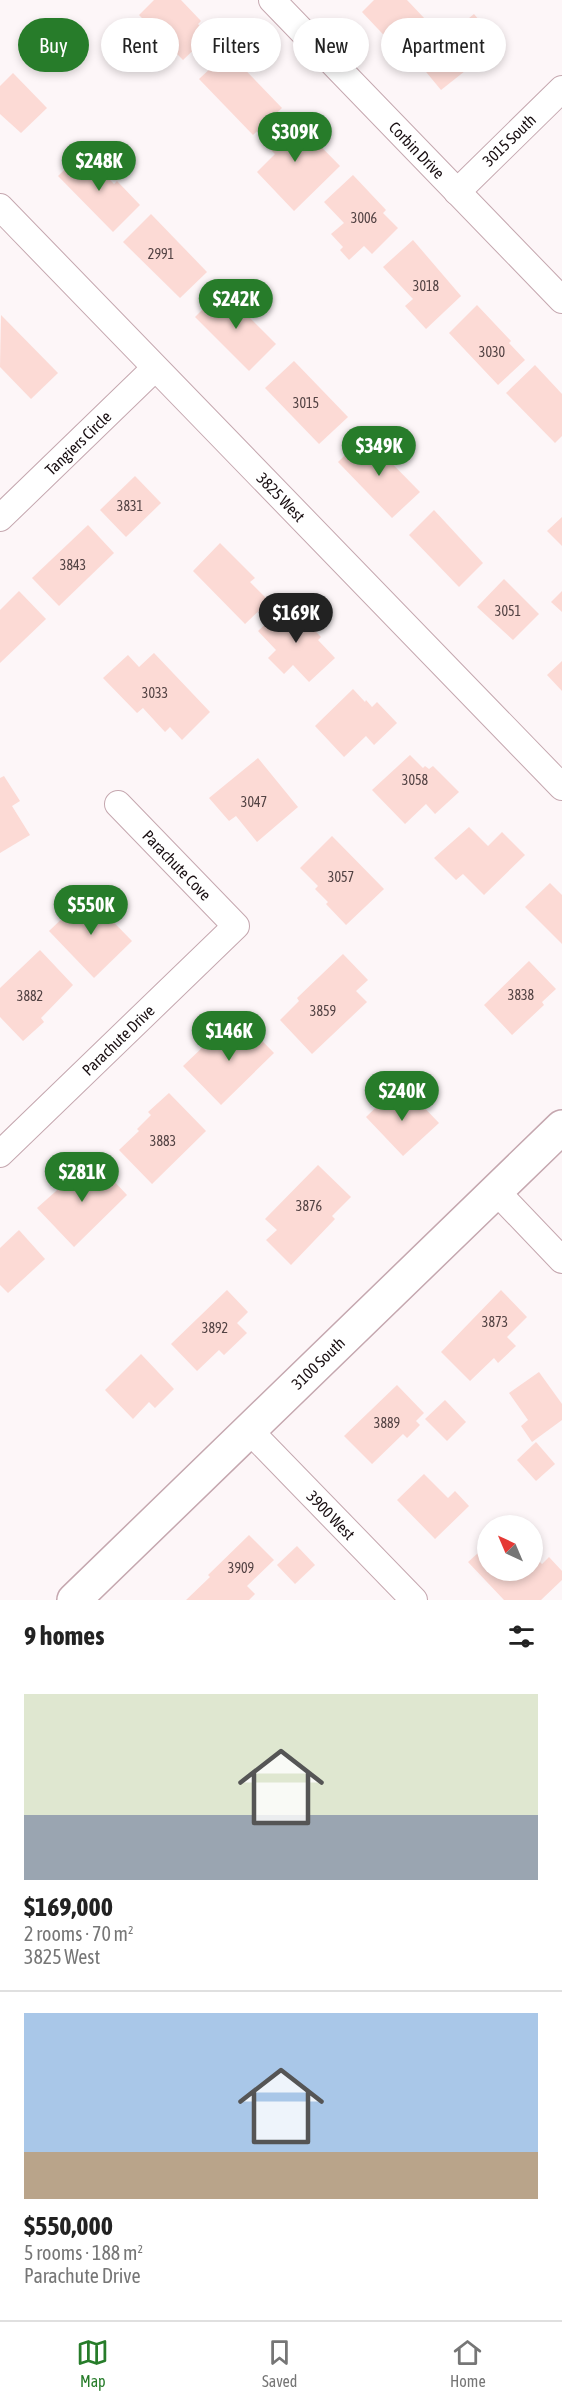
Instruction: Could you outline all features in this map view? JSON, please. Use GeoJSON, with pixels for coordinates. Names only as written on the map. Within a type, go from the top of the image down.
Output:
{"type":"FeatureCollection","features":[{"type":"Feature","properties":{"kind":"main road","name":"3100 South"},"geometry":{"type":"LineString","coordinates":[[74,1600],[562,1127]]}},
{"type":"Feature","properties":{"kind":"street","name":"Corbin Drive"},"geometry":{"type":"LineString","coordinates":[[272,0],[562,300]]}},
{"type":"Feature","properties":{"kind":"street","name":"3015 South"},"geometry":{"type":"LineString","coordinates":[[457,192],[562,89]]}},
{"type":"Feature","properties":{"kind":"street","name":"3825 West"},"geometry":{"type":"LineString","coordinates":[[0,207],[562,787]]}},
{"type":"Feature","properties":{"kind":"street","name":"Tangiers Circle"},"geometry":{"type":"LineString","coordinates":[[0,518],[155,368]]}},
{"type":"Feature","properties":{"kind":"street","name":"Parachute Cove"},"geometry":{"type":"LineString","coordinates":[[118,804],[236,926]]}},
{"type":"Feature","properties":{"kind":"street","name":"Parachute Drive"},"geometry":{"type":"LineString","coordinates":[[0,1154],[236,926]]}},
{"type":"Feature","properties":{"kind":"street"},"geometry":{"type":"LineString","coordinates":[[496,1191],[562,1260]]}},
{"type":"Feature","properties":{"kind":"street","name":"3900 West"},"geometry":{"type":"LineString","coordinates":[[249,1430],[414,1600]]}},
{"type":"Feature","properties":{"kind":"building"},"geometry":{"type":"Polygon","coordinates":[[[154,0],[181,0],[198,18],[191,18],[191,52],[183,60],[179,56],[179,18],[142,18],[139,15],[154,0]]]}},
{"type":"Feature","properties":{"kind":"building"},"geometry":{"type":"Polygon","coordinates":[[[374,0],[407,0],[424,18],[381,18],[381,32],[362,12],[374,0]]]}},
{"type":"Feature","properties":{"kind":"building"},"geometry":{"type":"Polygon","coordinates":[[[207,72],[247,72],[282,108],[253,135],[199,79],[207,72]]]}},
{"type":"Feature","properties":{"kind":"building"},"geometry":{"type":"Polygon","coordinates":[[[426,72],[464,72],[441,90],[426,72]]]}},
{"type":"Feature","properties":{"kind":"building"},"geometry":{"type":"Polygon","coordinates":[[[13,73],[47,108],[21,133],[0,114],[0,86],[13,73]]]}},
{"type":"Feature","properties":{"kind":"building"},"geometry":{"type":"Polygon","coordinates":[[[289,114],[340,166],[294,211],[257,172],[275,154],[261,140],[289,114]]]}},
{"type":"Feature","properties":{"kind":"building"},"geometry":{"type":"Polygon","coordinates":[[[83,152],[114,184],[117,181],[140,205],[113,232],[58,176],[83,152]]]}},
{"type":"Feature","properties":{"kind":"building"},"geometry":{"type":"Polygon","coordinates":[[[353,175],[386,210],[383,213],[398,228],[372,254],[364,246],[349,260],[340,250],[343,247],[331,234],[344,223],[324,202],[353,175]]]}},
{"type":"Feature","properties":{"kind":"building"},"geometry":{"type":"Polygon","coordinates":[[[151,214],[207,272],[180,298],[123,242],[151,214]]]}},
{"type":"Feature","properties":{"kind":"building"},"geometry":{"type":"Polygon","coordinates":[[[413,240],[461,296],[426,329],[405,306],[413,299],[383,267],[413,240]]]}},
{"type":"Feature","properties":{"kind":"building"},"geometry":{"type":"Polygon","coordinates":[[[222,290],[276,344],[249,371],[195,317],[222,290]]]}},
{"type":"Feature","properties":{"kind":"building"},"geometry":{"type":"Polygon","coordinates":[[[477,305],[511,341],[509,343],[525,360],[498,385],[449,333],[477,305]]]}},
{"type":"Feature","properties":{"kind":"building"},"geometry":{"type":"Polygon","coordinates":[[[1,315],[58,373],[31,399],[0,367],[1,315]]]}},
{"type":"Feature","properties":{"kind":"building"},"geometry":{"type":"Polygon","coordinates":[[[294,361],[348,417],[319,444],[265,388],[294,361]]]}},
{"type":"Feature","properties":{"kind":"building"},"geometry":{"type":"Polygon","coordinates":[[[535,365],[562,394],[562,436],[555,443],[506,393],[535,365]]]}},
{"type":"Feature","properties":{"kind":"building"},"geometry":{"type":"Polygon","coordinates":[[[365,436],[420,492],[392,518],[338,462],[365,436]]]}},
{"type":"Feature","properties":{"kind":"building"},"geometry":{"type":"Polygon","coordinates":[[[135,476],[161,503],[126,537],[100,510],[135,476]]]}},
{"type":"Feature","properties":{"kind":"building"},"geometry":{"type":"Polygon","coordinates":[[[434,510],[483,563],[459,587],[409,535],[434,510]]]}},
{"type":"Feature","properties":{"kind":"building"},"geometry":{"type":"Polygon","coordinates":[[[562,517],[562,546],[547,531],[562,517]]]}},
{"type":"Feature","properties":{"kind":"building"},"geometry":{"type":"Polygon","coordinates":[[[88,525],[114,553],[59,606],[32,578],[88,525]]]}},
{"type":"Feature","properties":{"kind":"building"},"geometry":{"type":"Polygon","coordinates":[[[220,543],[255,578],[250,582],[269,601],[245,624],[193,571],[220,543]]]}},
{"type":"Feature","properties":{"kind":"building"},"geometry":{"type":"Polygon","coordinates":[[[504,579],[539,614],[513,640],[477,607],[504,579]]]}},
{"type":"Feature","properties":{"kind":"building"},"geometry":{"type":"Polygon","coordinates":[[[19,591],[46,619],[0,663],[0,610],[19,591]]]}},
{"type":"Feature","properties":{"kind":"building"},"geometry":{"type":"Polygon","coordinates":[[[562,591],[562,612],[551,602],[562,591]]]}},
{"type":"Feature","properties":{"kind":"building"},"geometry":{"type":"Polygon","coordinates":[[[288,603],[321,637],[318,640],[335,658],[309,682],[293,665],[284,674],[268,658],[276,650],[258,631],[288,603]]]}},
{"type":"Feature","properties":{"kind":"building"},"geometry":{"type":"Polygon","coordinates":[[[154,653],[210,712],[182,740],[170,727],[165,732],[143,708],[137,713],[103,678],[128,655],[139,667],[154,653]]]}},
{"type":"Feature","properties":{"kind":"building"},"geometry":{"type":"Polygon","coordinates":[[[562,661],[562,691],[547,675],[562,661]]]}},
{"type":"Feature","properties":{"kind":"building"},"geometry":{"type":"Polygon","coordinates":[[[353,689],[372,707],[377,702],[397,723],[374,745],[366,736],[344,757],[315,726],[353,689]]]}},
{"type":"Feature","properties":{"kind":"building"},"geometry":{"type":"Polygon","coordinates":[[[410,755],[423,768],[425,766],[429,769],[433,766],[459,792],[435,814],[426,804],[405,824],[372,790],[410,755]]]}},
{"type":"Feature","properties":{"kind":"building"},"geometry":{"type":"Polygon","coordinates":[[[258,758],[298,807],[257,842],[236,816],[229,821],[209,798],[258,758]]]}},
{"type":"Feature","properties":{"kind":"building"},"geometry":{"type":"Polygon","coordinates":[[[4,776],[20,801],[12,806],[30,835],[0,853],[0,778],[4,776]]]}},
{"type":"Feature","properties":{"kind":"building"},"geometry":{"type":"Polygon","coordinates":[[[469,827],[488,846],[502,832],[525,855],[484,895],[463,874],[456,880],[434,858],[469,827]]]}},
{"type":"Feature","properties":{"kind":"building"},"geometry":{"type":"Polygon","coordinates":[[[332,836],[384,889],[346,925],[315,889],[318,886],[300,868],[332,836]]]}},
{"type":"Feature","properties":{"kind":"building"},"geometry":{"type":"Polygon","coordinates":[[[550,883],[562,895],[562,944],[525,907],[550,883]]]}},
{"type":"Feature","properties":{"kind":"building"},"geometry":{"type":"Polygon","coordinates":[[[87,895],[132,941],[94,978],[49,931],[87,895]]]}},
{"type":"Feature","properties":{"kind":"building"},"geometry":{"type":"Polygon","coordinates":[[[40,950],[73,985],[41,1018],[44,1022],[23,1041],[0,1017],[0,988],[40,950]]]}},
{"type":"Feature","properties":{"kind":"building"},"geometry":{"type":"Polygon","coordinates":[[[343,954],[368,980],[356,991],[367,1002],[312,1054],[280,1020],[299,1001],[297,998],[343,954]]]}},
{"type":"Feature","properties":{"kind":"building"},"geometry":{"type":"Polygon","coordinates":[[[529,961],[556,989],[542,1002],[544,1005],[512,1035],[484,1005],[529,961]]]}},
{"type":"Feature","properties":{"kind":"building"},"geometry":{"type":"Polygon","coordinates":[[[241,1019],[274,1053],[221,1105],[183,1066],[205,1045],[207,1048],[220,1036],[222,1038],[241,1019]]]}},
{"type":"Feature","properties":{"kind":"building"},"geometry":{"type":"Polygon","coordinates":[[[394,1090],[406,1103],[413,1096],[439,1123],[403,1156],[366,1117],[394,1090]]]}},
{"type":"Feature","properties":{"kind":"building"},"geometry":{"type":"Polygon","coordinates":[[[169,1093],[206,1131],[152,1184],[119,1150],[139,1131],[137,1129],[151,1115],[148,1112],[169,1093]]]}},
{"type":"Feature","properties":{"kind":"building"},"geometry":{"type":"Polygon","coordinates":[[[95,1161],[127,1195],[74,1247],[37,1208],[73,1176],[77,1180],[95,1161]]]}},
{"type":"Feature","properties":{"kind":"building"},"geometry":{"type":"Polygon","coordinates":[[[318,1165],[351,1197],[332,1216],[335,1219],[291,1265],[266,1240],[277,1230],[265,1219],[318,1165]]]}},
{"type":"Feature","properties":{"kind":"building"},"geometry":{"type":"Polygon","coordinates":[[[19,1230],[45,1259],[8,1293],[0,1285],[0,1248],[19,1230]]]}},
{"type":"Feature","properties":{"kind":"building"},"geometry":{"type":"Polygon","coordinates":[[[227,1290],[248,1312],[237,1323],[247,1333],[224,1355],[219,1350],[197,1371],[171,1344],[227,1290]]]}},
{"type":"Feature","properties":{"kind":"building"},"geometry":{"type":"Polygon","coordinates":[[[501,1290],[527,1317],[507,1337],[516,1346],[498,1363],[494,1358],[470,1381],[441,1352],[501,1290]]]}},
{"type":"Feature","properties":{"kind":"building"},"geometry":{"type":"Polygon","coordinates":[[[141,1354],[174,1389],[155,1408],[149,1402],[133,1419],[105,1390],[141,1354]]]}},
{"type":"Feature","properties":{"kind":"building"},"geometry":{"type":"Polygon","coordinates":[[[539,1372],[562,1404],[562,1420],[532,1442],[521,1426],[528,1420],[509,1393],[539,1372]]]}},
{"type":"Feature","properties":{"kind":"building"},"geometry":{"type":"Polygon","coordinates":[[[397,1385],[424,1413],[416,1421],[420,1425],[407,1438],[403,1434],[372,1464],[344,1436],[397,1385]]]}},
{"type":"Feature","properties":{"kind":"building"},"geometry":{"type":"Polygon","coordinates":[[[445,1400],[466,1422],[447,1441],[425,1419],[445,1400]]]}},
{"type":"Feature","properties":{"kind":"building"},"geometry":{"type":"Polygon","coordinates":[[[536,1442],[555,1464],[536,1481],[517,1460],[536,1442]]]}},
{"type":"Feature","properties":{"kind":"building"},"geometry":{"type":"Polygon","coordinates":[[[424,1474],[448,1498],[455,1491],[469,1506],[435,1539],[397,1500],[424,1474]]]}},
{"type":"Feature","properties":{"kind":"building"},"geometry":{"type":"Polygon","coordinates":[[[249,1535],[274,1560],[247,1586],[255,1594],[249,1600],[186,1600],[210,1577],[208,1575],[249,1535]]]}},
{"type":"Feature","properties":{"kind":"building"},"geometry":{"type":"Polygon","coordinates":[[[297,1546],[315,1565],[295,1584],[277,1565],[297,1546]]]}},
{"type":"Feature","properties":{"kind":"building"},"geometry":{"type":"Polygon","coordinates":[[[477,1554],[477,1572],[468,1562],[477,1554]]]}},
{"type":"Feature","properties":{"kind":"building"},"geometry":{"type":"Polygon","coordinates":[[[549,1557],[562,1571],[562,1580],[541,1600],[504,1600],[486,1581],[543,1581],[543,1563],[549,1557]]]}}]}
